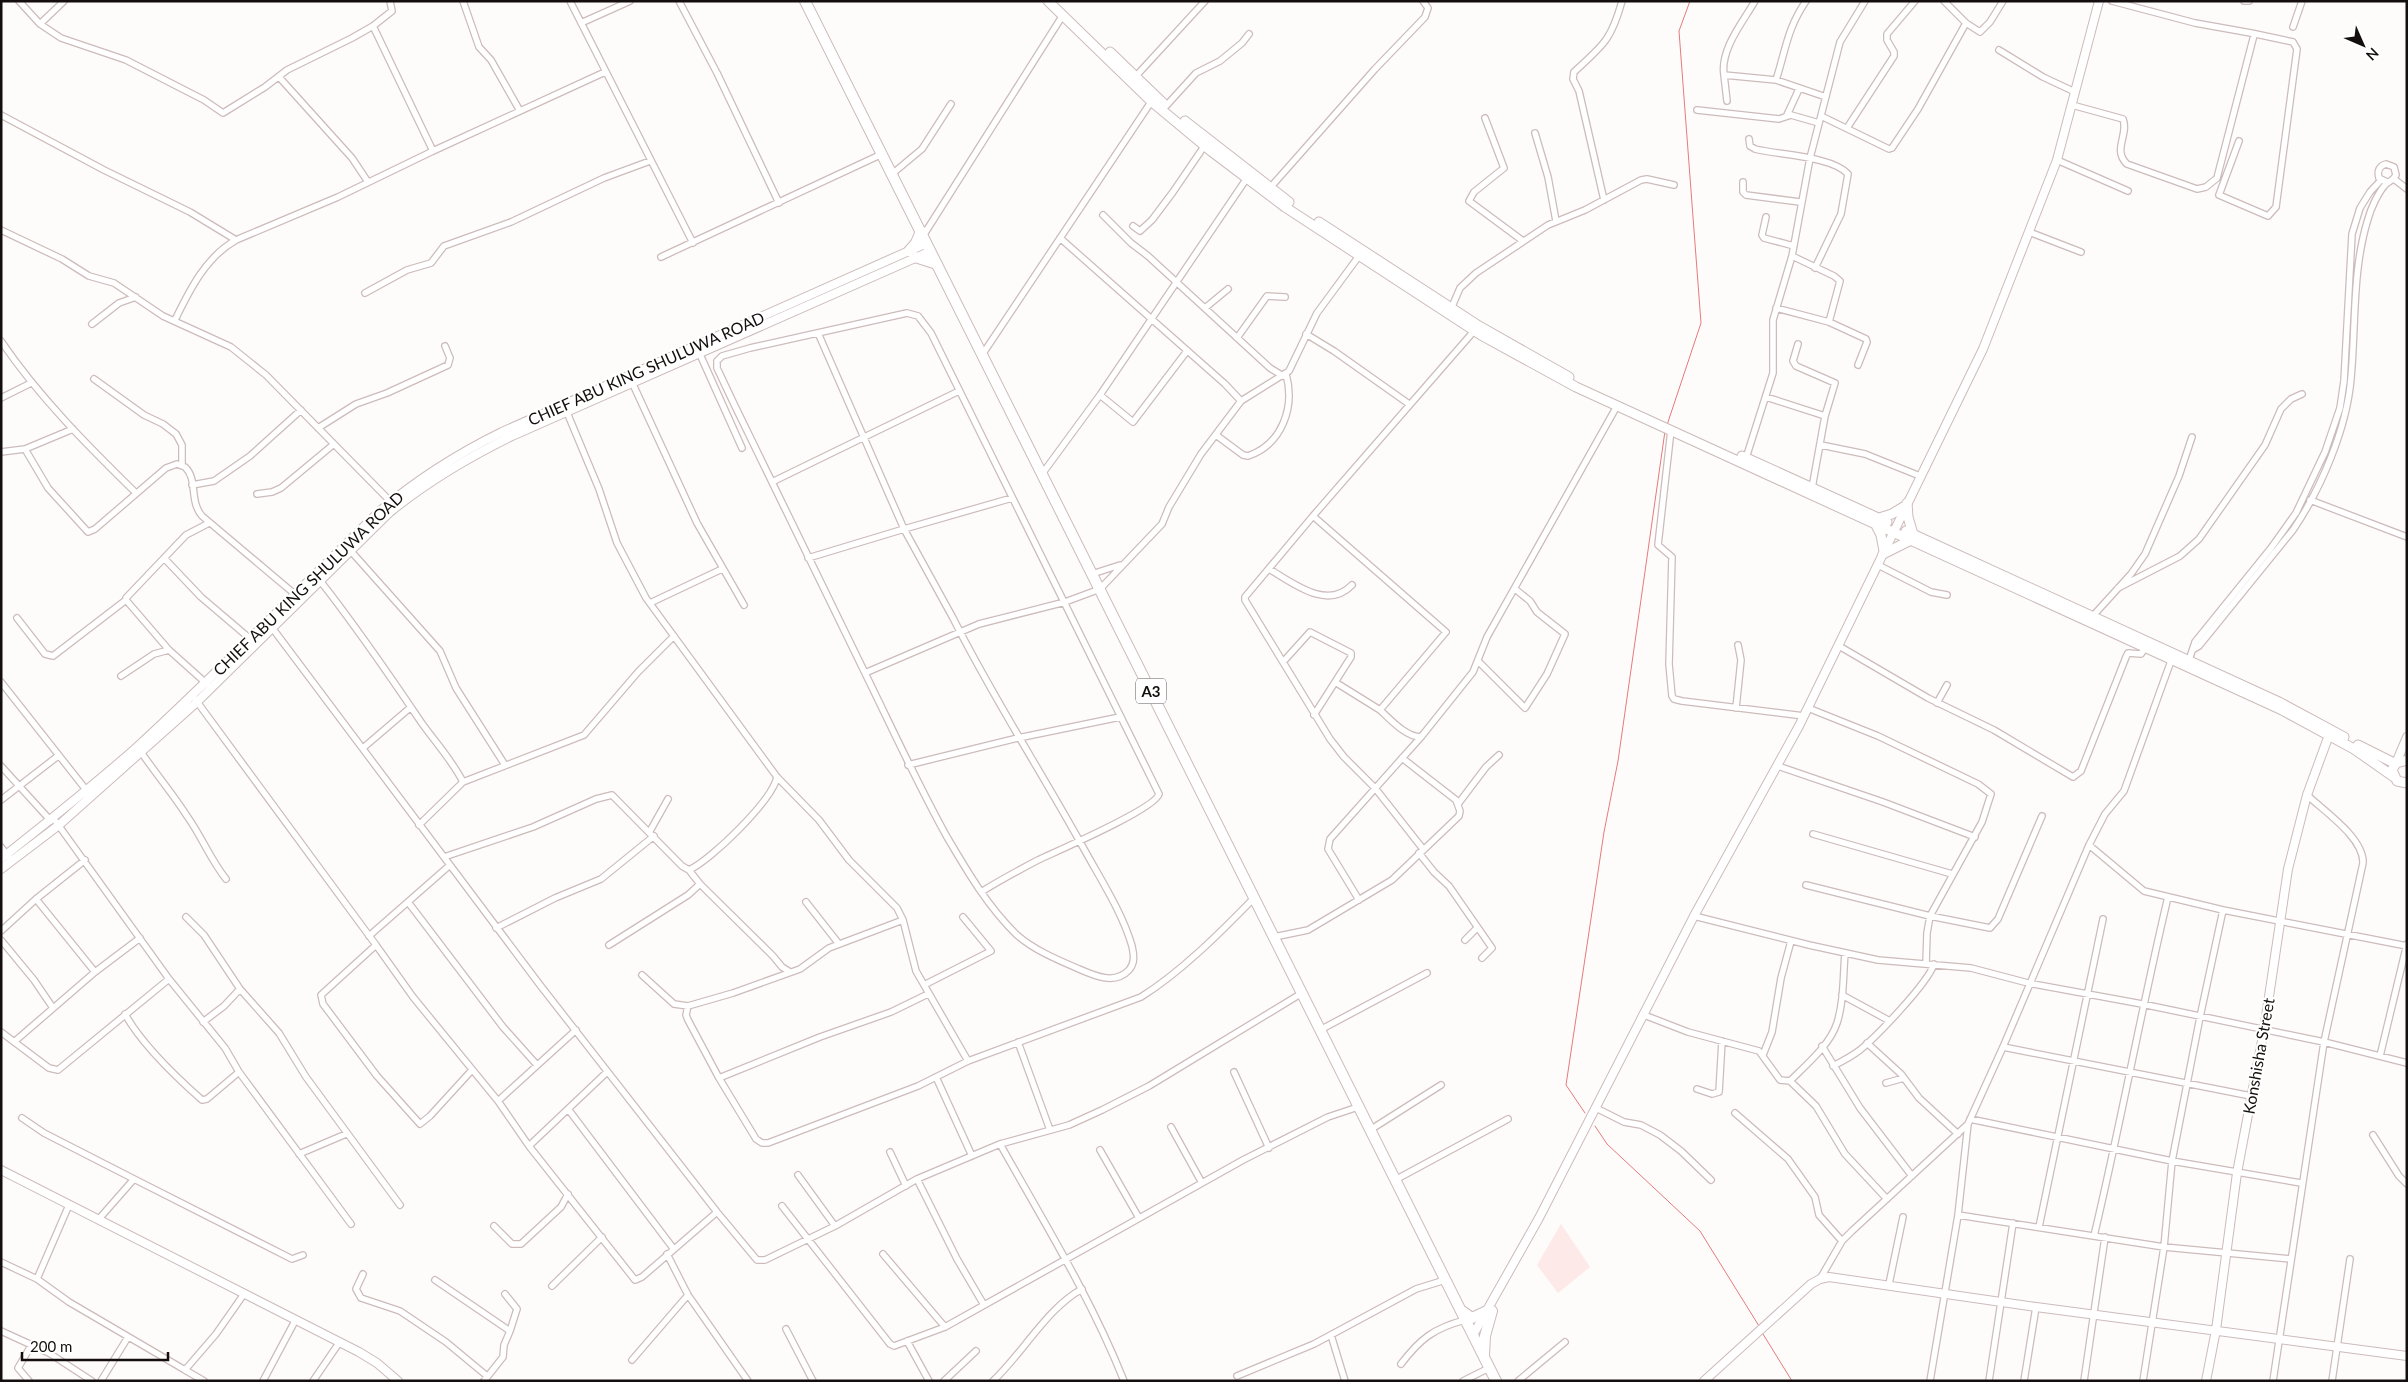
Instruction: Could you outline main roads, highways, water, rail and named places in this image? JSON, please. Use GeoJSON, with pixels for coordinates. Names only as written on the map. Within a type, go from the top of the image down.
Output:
{"type":"FeatureCollection","features":[{"type":"Feature","properties":{"kind":"highway","name":"A3"},"geometry":{"type":"LineString","coordinates":[[805,1],[1496,1381]]}},
{"type":"Feature","properties":{"kind":"highway"},"geometry":{"type":"LineString","coordinates":[[926,240],[916,243],[912,254],[937,264]]}},
{"type":"Feature","properties":{"kind":"highway"},"geometry":{"type":"LineString","coordinates":[[1458,1308],[1472,1318],[1489,1311],[1485,1336],[1487,1363]]}},
{"type":"Feature","properties":{"kind":"main road"},"geometry":{"type":"LineString","coordinates":[[1048,1],[1060,8],[1136,76],[1154,98],[1268,190],[1359,256],[1474,331],[1539,368],[1617,406],[1877,520],[1892,514],[1906,504],[1912,537]]}},
{"type":"Feature","properties":{"kind":"main road"},"geometry":{"type":"LineString","coordinates":[[1060,8],[1205,145],[1247,178],[1295,206],[1450,309],[1582,384],[1812,488],[1895,529],[2091,619],[2282,710],[2372,760],[2400,781]]}},
{"type":"Feature","properties":{"kind":"main road"},"geometry":{"type":"LineString","coordinates":[[1877,520],[1884,552],[1912,537]]}},
{"type":"Feature","properties":{"kind":"main road"},"geometry":{"type":"LineString","coordinates":[[2091,619],[2171,661],[2187,664],[2304,714],[2371,752],[2396,763],[2407,760]]}},
{"type":"Feature","properties":{"kind":"main road"},"geometry":{"type":"LineString","coordinates":[[2396,763],[2392,770],[2407,791]]}},
{"type":"Feature","properties":{"kind":"waterway"},"geometry":{"type":"LineString","coordinates":[[1667,425],[1701,323],[1679,31],[1690,1]]}},
{"type":"Feature","properties":{"kind":"waterway"},"geometry":{"type":"LineString","coordinates":[[1585,1113],[1566,1085],[1604,832],[1618,761],[1665,431]]}},
{"type":"Feature","properties":{"kind":"waterway"},"geometry":{"type":"LineString","coordinates":[[1595,1126],[1607,1144],[1700,1231],[1759,1326]]}},
{"type":"Feature","properties":{"kind":"waterway"},"geometry":{"type":"LineString","coordinates":[[1763,1334],[1792,1381]]}}]}
